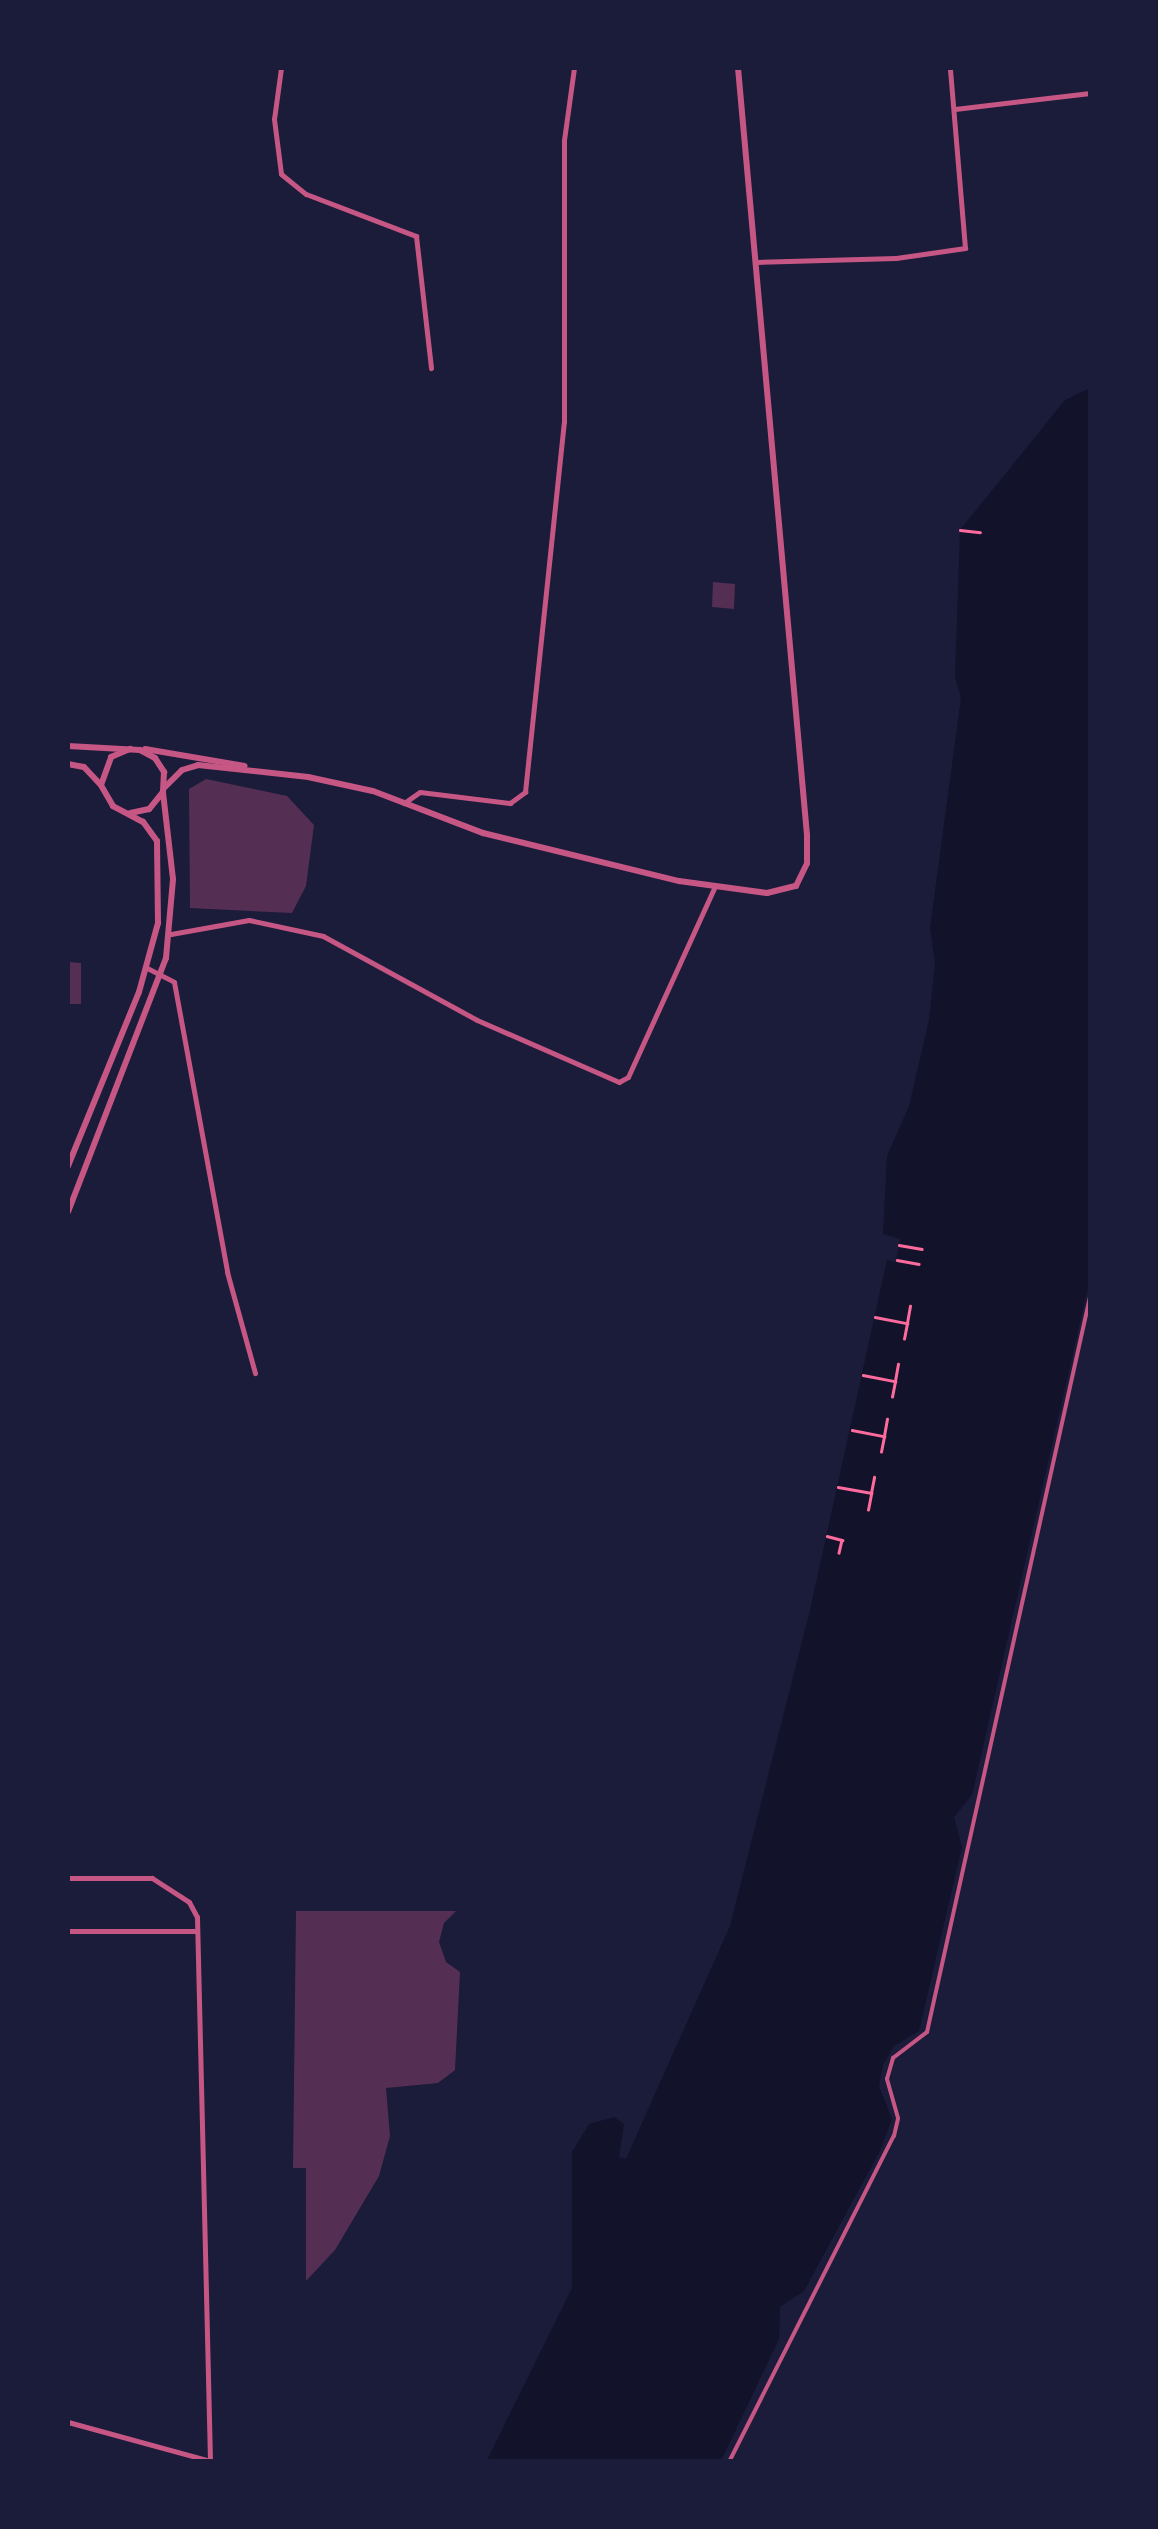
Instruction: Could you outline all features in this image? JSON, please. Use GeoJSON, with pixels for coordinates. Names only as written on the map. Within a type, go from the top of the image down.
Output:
{"type":"FeatureCollection","features":[{"type":"Feature","properties":{"kind":"street"},"geometry":{"type":"LineString","coordinates":[[281,68],[274,119],[282,174],[306,194],[416,236],[431,368]]}},
{"type":"Feature","properties":{"kind":"street"},"geometry":{"type":"LineString","coordinates":[[402,805],[420,792],[510,803],[525,792],[564,422],[564,140],[574,68]]}},
{"type":"Feature","properties":{"kind":"street"},"geometry":{"type":"LineString","coordinates":[[128,813],[149,809],[164,790],[198,765],[346,783],[483,833],[714,888],[780,894],[796,886],[806,863],[806,835],[738,68]]}},
{"type":"Feature","properties":{"kind":"street"},"geometry":{"type":"LineString","coordinates":[[753,262],[896,258],[964,248],[950,68]]}},
{"type":"Feature","properties":{"kind":"street"},"geometry":{"type":"LineString","coordinates":[[955,109],[1090,93]]}},
{"type":"Feature","properties":{"kind":"street"},"geometry":{"type":"LineString","coordinates":[[68,746],[170,749],[276,774]]}},
{"type":"Feature","properties":{"kind":"street"},"geometry":{"type":"LineString","coordinates":[[101,785],[112,757],[130,749]]}},
{"type":"Feature","properties":{"kind":"street"},"geometry":{"type":"LineString","coordinates":[[68,1212],[162,972],[171,934],[172,844],[160,764],[140,750]]}},
{"type":"Feature","properties":{"kind":"street"},"geometry":{"type":"LineString","coordinates":[[68,764],[84,766],[113,806],[154,834],[159,856],[158,923],[147,968],[68,1166]]}},
{"type":"Feature","properties":{"kind":"street"},"geometry":{"type":"LineString","coordinates":[[171,934],[249,920],[323,936],[478,1020],[619,1082],[628,1077],[714,888]]}},
{"type":"Feature","properties":{"kind":"street"},"geometry":{"type":"LineString","coordinates":[[147,968],[162,972],[174,982],[227,1272],[255,1373]]}},
{"type":"Feature","properties":{"kind":"street"},"geometry":{"type":"LineString","coordinates":[[729,2462],[894,2136],[898,2118],[886,2079],[893,2058],[927,2032],[1090,1297]]}},
{"type":"Feature","properties":{"kind":"street"},"geometry":{"type":"LineString","coordinates":[[68,1878],[160,1882],[194,1908],[212,2461],[68,2422]]}},
{"type":"Feature","properties":{"kind":"street"},"geometry":{"type":"LineString","coordinates":[[68,1931],[197,1932]]}},
{"type":"Feature","properties":{"kind":"path"},"geometry":{"type":"LineString","coordinates":[[960,530],[980,532]]}},
{"type":"Feature","properties":{"kind":"path"},"geometry":{"type":"LineString","coordinates":[[899,1245],[922,1249]]}},
{"type":"Feature","properties":{"kind":"path"},"geometry":{"type":"LineString","coordinates":[[896,1260],[919,1264]]}},
{"type":"Feature","properties":{"kind":"path"},"geometry":{"type":"LineString","coordinates":[[904,1339],[910,1306]]}},
{"type":"Feature","properties":{"kind":"path"},"geometry":{"type":"LineString","coordinates":[[875,1317],[907,1323]]}},
{"type":"Feature","properties":{"kind":"path"},"geometry":{"type":"LineString","coordinates":[[892,1397],[898,1364]]}},
{"type":"Feature","properties":{"kind":"path"},"geometry":{"type":"LineString","coordinates":[[863,1375],[895,1381]]}},
{"type":"Feature","properties":{"kind":"path"},"geometry":{"type":"LineString","coordinates":[[881,1452],[887,1419]]}},
{"type":"Feature","properties":{"kind":"path"},"geometry":{"type":"LineString","coordinates":[[852,1430],[884,1436]]}},
{"type":"Feature","properties":{"kind":"path"},"geometry":{"type":"LineString","coordinates":[[868,1510],[874,1477]]}},
{"type":"Feature","properties":{"kind":"path"},"geometry":{"type":"LineString","coordinates":[[838,1487],[871,1493]]}},
{"type":"Feature","properties":{"kind":"path"},"geometry":{"type":"LineString","coordinates":[[827,1536],[842,1540],[839,1553]]}},
{"type":"Feature","properties":{"kind":"shaded area"},"geometry":{"type":"Polygon","coordinates":[[[1090,388],[1090,1279],[972,1795],[954,1817],[962,1847],[919,2031],[894,2046],[883,2065],[879,2086],[892,2119],[880,2151],[804,2291],[780,2307],[779,2339],[721,2461],[486,2462],[572,2288],[572,2152],[589,2124],[614,2117],[624,2124],[619,2157],[626,2159],[730,1926],[810,1610],[887,1260],[896,1262],[900,1239],[883,1234],[887,1156],[909,1106],[929,1020],[935,964],[930,928],[961,698],[955,677],[960,530],[1065,400],[1090,388]]]}},
{"type":"Feature","properties":{"kind":"building"},"geometry":{"type":"Polygon","coordinates":[[[713,582],[735,584],[734,609],[712,607],[713,582]]]}},
{"type":"Feature","properties":{"kind":"building"},"geometry":{"type":"Polygon","coordinates":[[[206,779],[287,796],[314,825],[306,886],[292,913],[190,908],[189,789],[206,779]]]}},
{"type":"Feature","properties":{"kind":"building"},"geometry":{"type":"Polygon","coordinates":[[[68,962],[81,963],[81,1004],[68,1004],[68,962]]]}},
{"type":"Feature","properties":{"kind":"building"},"geometry":{"type":"Polygon","coordinates":[[[296,1911],[456,1911],[444,1923],[439,1942],[446,1962],[460,1972],[455,2070],[438,2083],[386,2088],[390,2136],[379,2176],[335,2250],[306,2281],[306,2168],[293,2168],[296,1911]]]}}]}
